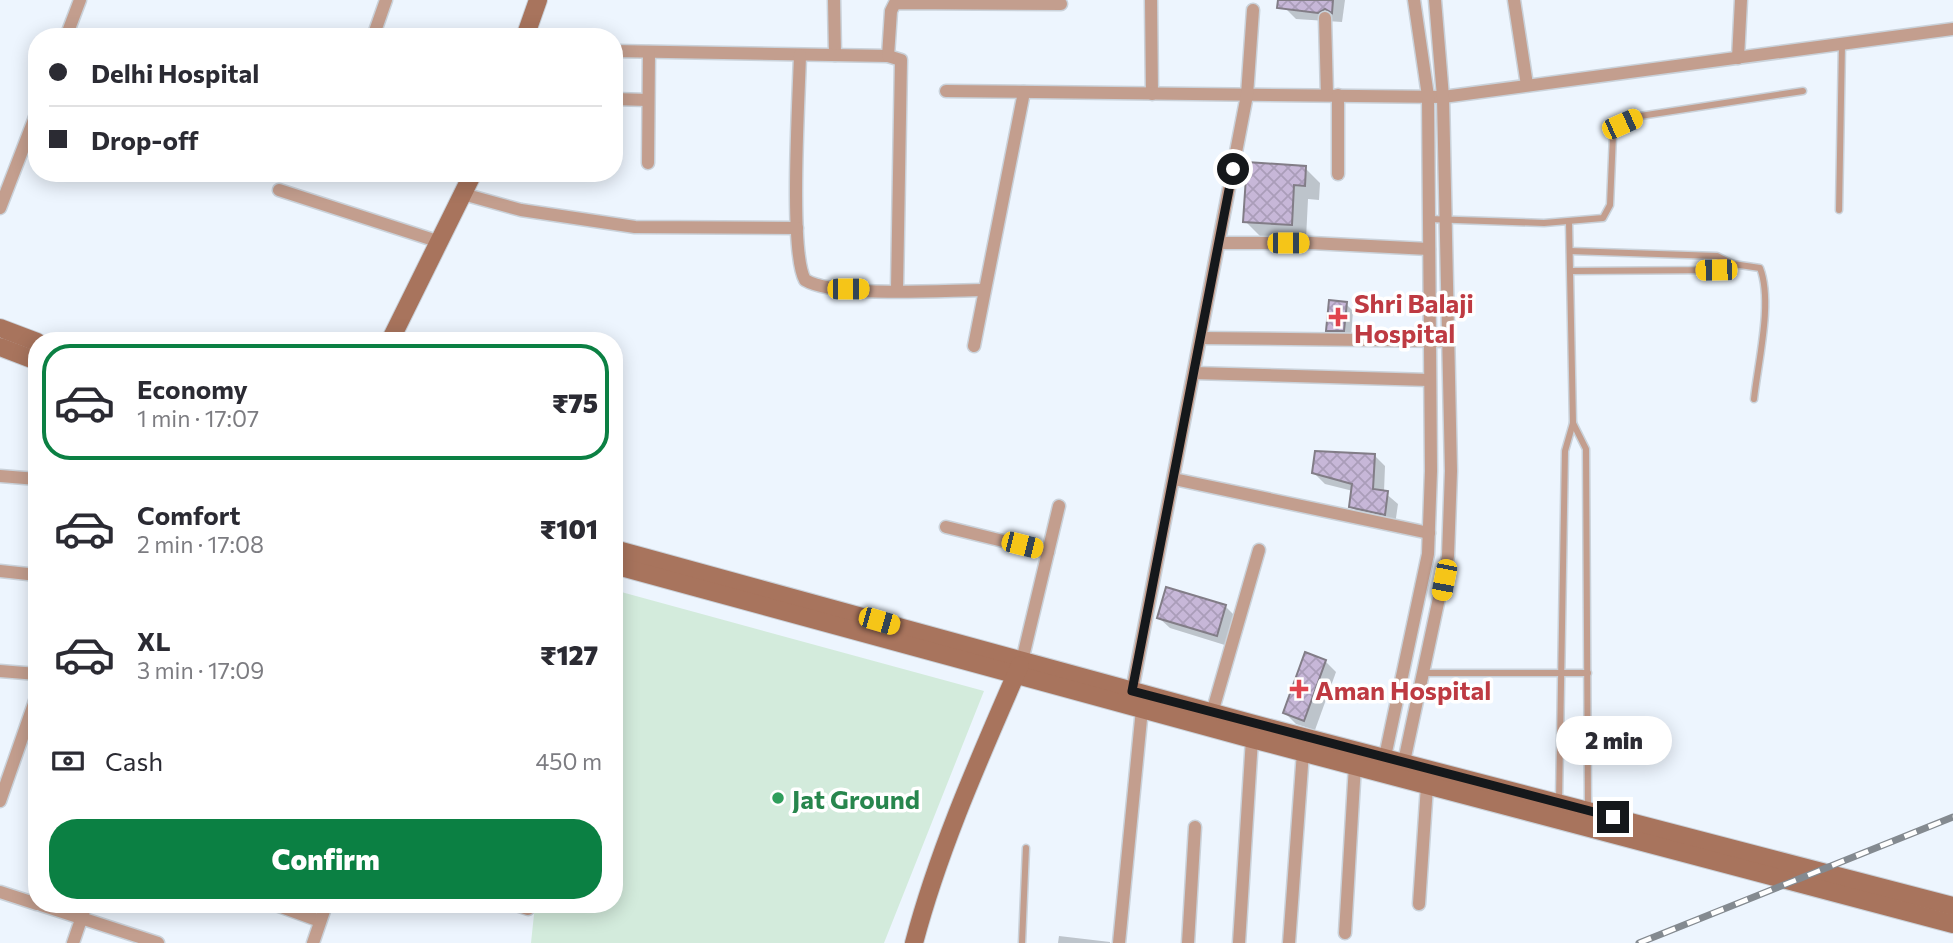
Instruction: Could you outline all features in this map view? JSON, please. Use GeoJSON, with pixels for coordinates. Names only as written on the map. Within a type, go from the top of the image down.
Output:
{"type":"FeatureCollection","features":[{"type":"Feature","properties":{"kind":"main road"},"geometry":{"type":"LineString","coordinates":[[528,28],[538,0]]}},
{"type":"Feature","properties":{"kind":"main road"},"geometry":{"type":"LineString","coordinates":[[395,332],[469,182]]}},
{"type":"Feature","properties":{"kind":"main road"},"geometry":{"type":"LineString","coordinates":[[0,328],[28,339]]}},
{"type":"Feature","properties":{"kind":"main road"},"geometry":{"type":"LineString","coordinates":[[0,347],[28,358]]}},
{"type":"Feature","properties":{"kind":"main road"},"geometry":{"type":"LineString","coordinates":[[623,552],[829,616]]}},
{"type":"Feature","properties":{"kind":"main road"},"geometry":{"type":"LineString","coordinates":[[623,567],[829,616],[1019,668],[1142,709],[1252,739],[1355,765],[1383,766]]}},
{"type":"Feature","properties":{"kind":"main road"},"geometry":{"type":"LineString","coordinates":[[1019,668],[1132,691],[1383,766],[1588,820],[1953,924]]}},
{"type":"Feature","properties":{"kind":"main road"},"geometry":{"type":"LineString","coordinates":[[914,943],[922,913],[973,777],[1019,668]]}},
{"type":"Feature","properties":{"kind":"main road"},"geometry":{"type":"LineString","coordinates":[[1402,771],[1427,786],[1559,812]]}},
{"type":"Feature","properties":{"kind":"main road"},"geometry":{"type":"LineString","coordinates":[[1588,820],[1953,906]]}},
{"type":"Feature","properties":{"kind":"street"},"geometry":{"type":"LineString","coordinates":[[69,28],[80,0]]}},
{"type":"Feature","properties":{"kind":"street"},"geometry":{"type":"LineString","coordinates":[[376,28],[386,0]]}},
{"type":"Feature","properties":{"kind":"street"},"geometry":{"type":"LineString","coordinates":[[834,0],[835,55]]}},
{"type":"Feature","properties":{"kind":"street"},"geometry":{"type":"LineString","coordinates":[[1151,0],[1152,93]]}},
{"type":"Feature","properties":{"kind":"street"},"geometry":{"type":"LineString","coordinates":[[1383,766],[1425,567],[1429,533],[1428,96],[1415,0]]}},
{"type":"Feature","properties":{"kind":"street"},"geometry":{"type":"LineString","coordinates":[[1402,771],[1448,556],[1451,471],[1443,97],[1434,0]]}},
{"type":"Feature","properties":{"kind":"street"},"geometry":{"type":"LineString","coordinates":[[1514,0],[1527,85]]}},
{"type":"Feature","properties":{"kind":"street"},"geometry":{"type":"LineString","coordinates":[[1738,58],[1741,0]]}},
{"type":"Feature","properties":{"kind":"street"},"geometry":{"type":"LineString","coordinates":[[888,56],[891,11],[895,3],[1061,4]]}},
{"type":"Feature","properties":{"kind":"street"},"geometry":{"type":"LineString","coordinates":[[1132,691],[1247,94],[1253,10]]}},
{"type":"Feature","properties":{"kind":"street"},"geometry":{"type":"LineString","coordinates":[[1325,18],[1338,174]]}},
{"type":"Feature","properties":{"kind":"street"},"geometry":{"type":"LineString","coordinates":[[946,91],[1443,97],[1953,29]]}},
{"type":"Feature","properties":{"kind":"street"},"geometry":{"type":"LineString","coordinates":[[623,51],[896,57],[902,65],[897,289]]}},
{"type":"Feature","properties":{"kind":"street"},"geometry":{"type":"LineString","coordinates":[[648,163],[649,52]]}},
{"type":"Feature","properties":{"kind":"street"},"geometry":{"type":"LineString","coordinates":[[800,54],[797,228],[799,264],[805,280],[812,284],[848,289],[984,290]]}},
{"type":"Feature","properties":{"kind":"street"},"geometry":{"type":"LineString","coordinates":[[974,346],[1024,92]]}},
{"type":"Feature","properties":{"kind":"street"},"geometry":{"type":"LineString","coordinates":[[623,99],[648,100]]}},
{"type":"Feature","properties":{"kind":"street"},"geometry":{"type":"LineString","coordinates":[[0,208],[28,135]]}},
{"type":"Feature","properties":{"kind":"street"},"geometry":{"type":"LineString","coordinates":[[279,190],[440,242]]}},
{"type":"Feature","properties":{"kind":"street"},"geometry":{"type":"LineString","coordinates":[[463,194],[521,210],[635,227],[797,228]]}},
{"type":"Feature","properties":{"kind":"street"},"geometry":{"type":"LineString","coordinates":[[1219,243],[1311,243],[1429,249]]}},
{"type":"Feature","properties":{"kind":"street"},"geometry":{"type":"LineString","coordinates":[[1201,338],[1448,341]]}},
{"type":"Feature","properties":{"kind":"street"},"geometry":{"type":"LineString","coordinates":[[1194,373],[1429,380]]}},
{"type":"Feature","properties":{"kind":"street"},"geometry":{"type":"LineString","coordinates":[[0,476],[28,478]]}},
{"type":"Feature","properties":{"kind":"street"},"geometry":{"type":"LineString","coordinates":[[1174,479],[1429,533]]}},
{"type":"Feature","properties":{"kind":"street"},"geometry":{"type":"LineString","coordinates":[[1019,668],[1059,506]]}},
{"type":"Feature","properties":{"kind":"street"},"geometry":{"type":"LineString","coordinates":[[946,527],[1048,552]]}},
{"type":"Feature","properties":{"kind":"street"},"geometry":{"type":"LineString","coordinates":[[1212,713],[1259,550]]}},
{"type":"Feature","properties":{"kind":"street"},"geometry":{"type":"LineString","coordinates":[[0,571],[28,574]]}},
{"type":"Feature","properties":{"kind":"street"},"geometry":{"type":"LineString","coordinates":[[0,671],[28,673]]}},
{"type":"Feature","properties":{"kind":"street"},"geometry":{"type":"LineString","coordinates":[[1119,943],[1142,709]]}},
{"type":"Feature","properties":{"kind":"street"},"geometry":{"type":"LineString","coordinates":[[0,802],[28,721]]}},
{"type":"Feature","properties":{"kind":"street"},"geometry":{"type":"LineString","coordinates":[[1240,943],[1252,739]]}},
{"type":"Feature","properties":{"kind":"street"},"geometry":{"type":"LineString","coordinates":[[1289,943],[1303,752]]}},
{"type":"Feature","properties":{"kind":"street"},"geometry":{"type":"LineString","coordinates":[[1345,933],[1355,765]]}},
{"type":"Feature","properties":{"kind":"street"},"geometry":{"type":"LineString","coordinates":[[1419,904],[1427,786]]}},
{"type":"Feature","properties":{"kind":"street"},"geometry":{"type":"LineString","coordinates":[[1188,943],[1195,827]]}},
{"type":"Feature","properties":{"kind":"street"},"geometry":{"type":"LineString","coordinates":[[0,892],[28,901]]}},
{"type":"Feature","properties":{"kind":"street"},"geometry":{"type":"LineString","coordinates":[[73,943],[83,913]]}},
{"type":"Feature","properties":{"kind":"street"},"geometry":{"type":"LineString","coordinates":[[91,913],[158,943]]}},
{"type":"Feature","properties":{"kind":"street"},"geometry":{"type":"LineString","coordinates":[[298,913],[320,921]]}},
{"type":"Feature","properties":{"kind":"street"},"geometry":{"type":"LineString","coordinates":[[313,943],[323,913]]}},
{"type":"Feature","properties":{"kind":"lane"},"geometry":{"type":"LineString","coordinates":[[1839,210],[1842,44]]}},
{"type":"Feature","properties":{"kind":"lane"},"geometry":{"type":"LineString","coordinates":[[1429,219],[1569,222],[1595,220],[1608,213],[1613,135],[1622,124],[1640,116],[1803,91]]}},
{"type":"Feature","properties":{"kind":"lane"},"geometry":{"type":"LineString","coordinates":[[1559,812],[1565,451],[1573,423],[1569,222]]}},
{"type":"Feature","properties":{"kind":"lane"},"geometry":{"type":"LineString","coordinates":[[1570,251],[1717,256],[1733,264],[1760,268],[1764,278],[1765,300],[1754,399]]}},
{"type":"Feature","properties":{"kind":"lane"},"geometry":{"type":"LineString","coordinates":[[1571,271],[1716,270],[1733,264]]}},
{"type":"Feature","properties":{"kind":"lane"},"geometry":{"type":"LineString","coordinates":[[1573,423],[1586,449],[1588,820]]}},
{"type":"Feature","properties":{"kind":"lane"},"geometry":{"type":"LineString","coordinates":[[1424,673],[1588,673]]}},
{"type":"Feature","properties":{"kind":"lane"},"geometry":{"type":"LineString","coordinates":[[1022,943],[1026,848]]}},
{"type":"Feature","properties":{"kind":"green space","name":"Jat Ground"},"geometry":{"type":"Polygon","coordinates":[[[623,592],[984,691],[884,943],[531,943],[534,913],[623,913],[623,592]]]}},
{"type":"Feature","properties":{"kind":"building"},"geometry":{"type":"Polygon","coordinates":[[[1278,0],[1333,0],[1332,13],[1325,9],[1318,13],[1277,8],[1278,0]]]}},
{"type":"Feature","properties":{"kind":"building"},"geometry":{"type":"Polygon","coordinates":[[[1247,162],[1306,166],[1305,186],[1294,185],[1292,225],[1243,222],[1247,162]]]}},
{"type":"Feature","properties":{"kind":"building"},"geometry":{"type":"Polygon","coordinates":[[[1329,300],[1347,302],[1344,331],[1326,331],[1329,300]]]}},
{"type":"Feature","properties":{"kind":"building"},"geometry":{"type":"Polygon","coordinates":[[[1315,451],[1375,454],[1373,489],[1388,491],[1385,515],[1349,507],[1352,484],[1312,473],[1315,451]]]}},
{"type":"Feature","properties":{"kind":"building"},"geometry":{"type":"Polygon","coordinates":[[[1166,587],[1226,605],[1217,636],[1157,618],[1166,587]]]}},
{"type":"Feature","properties":{"kind":"building"},"geometry":{"type":"Polygon","coordinates":[[[1305,652],[1326,660],[1304,721],[1283,713],[1305,652]]]}},
{"type":"Feature","properties":{"kind":"railway"},"geometry":{"type":"LineString","coordinates":[[1639,943],[1953,817]]}},
{"type":"Feature","properties":{"kind":"place","name":"Shri Balaji Hospital"},"geometry":{"type":"Point","coordinates":[1338,317]}},
{"type":"Feature","properties":{"kind":"place","name":"Aman Hospital"},"geometry":{"type":"Point","coordinates":[1299,689]}},
{"type":"Feature","properties":{"kind":"place","name":"Jat Ground"},"geometry":{"type":"Point","coordinates":[778,798]}},
{"type":"Feature","properties":{"kind":"route"},"geometry":{"type":"LineString","coordinates":[[1233,169],[1132,691],[1613,817]]}}]}
